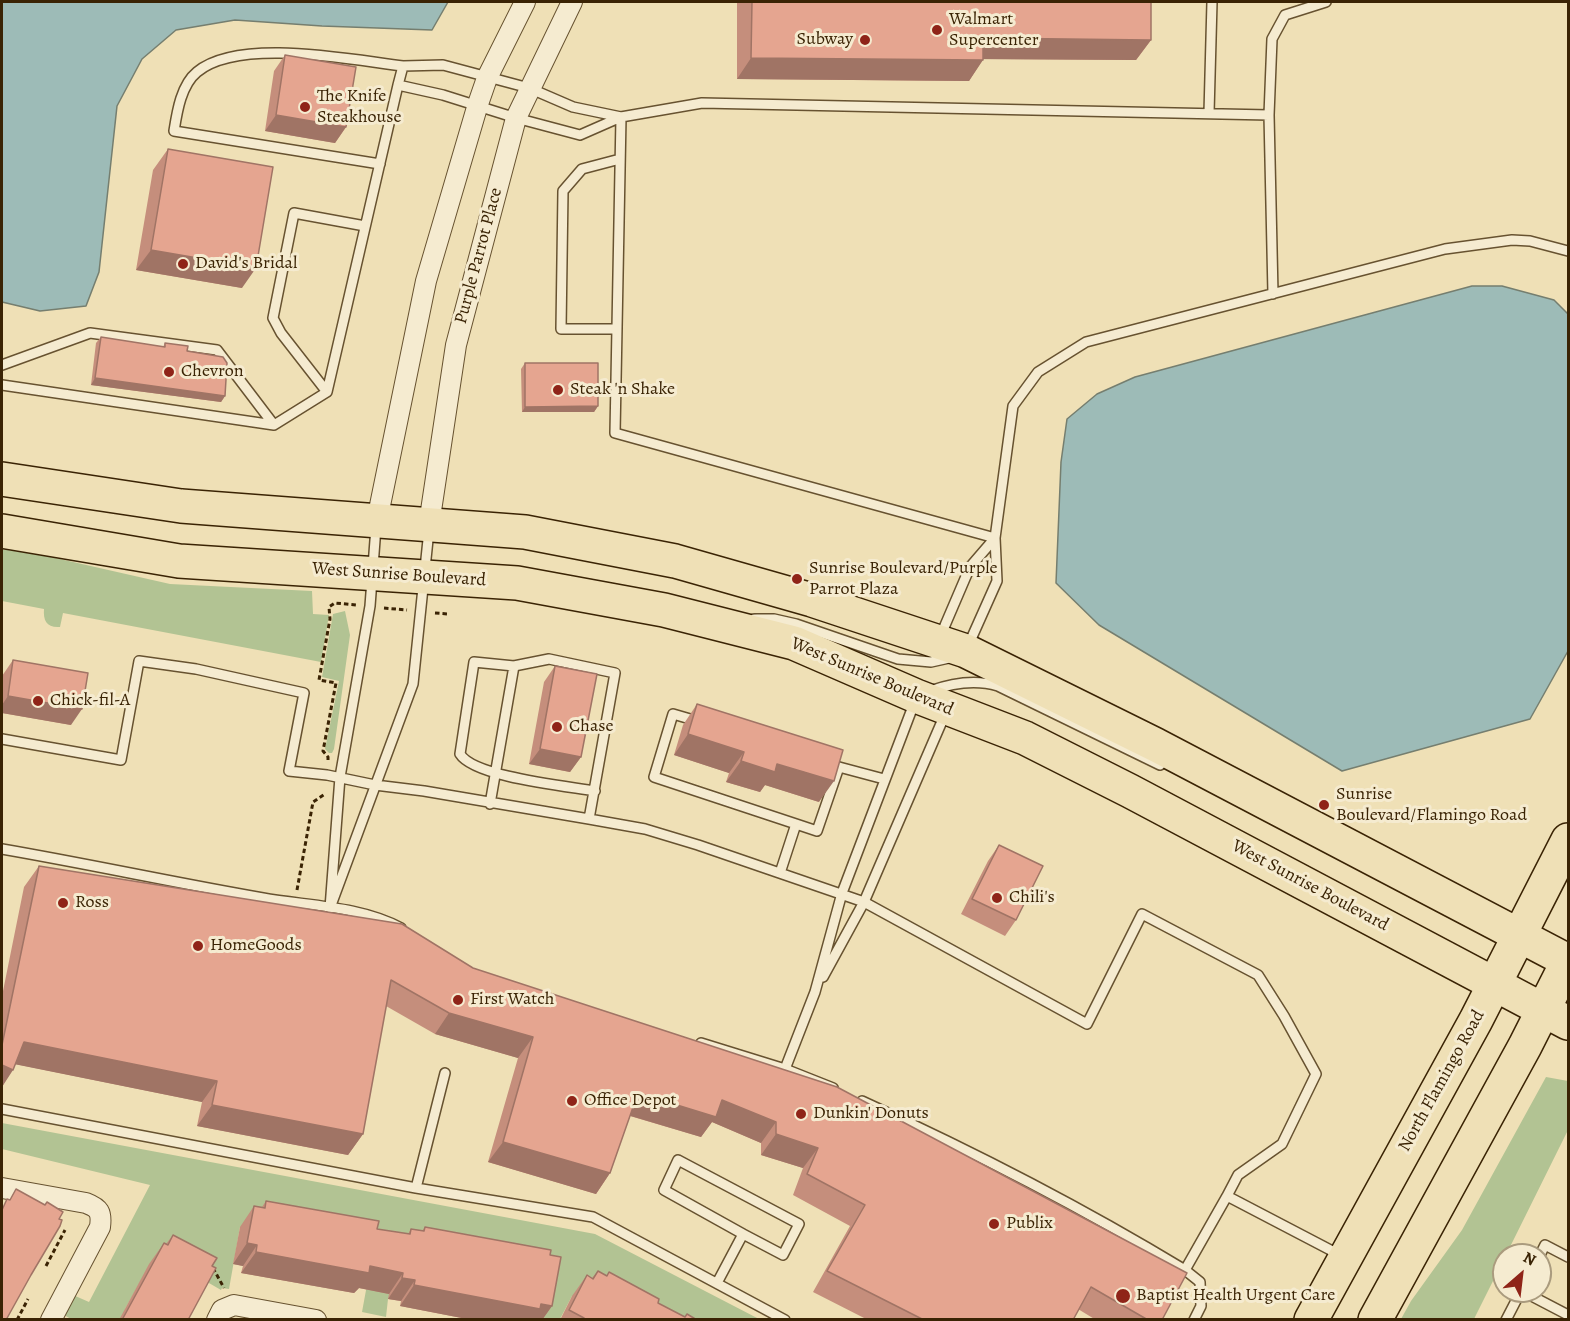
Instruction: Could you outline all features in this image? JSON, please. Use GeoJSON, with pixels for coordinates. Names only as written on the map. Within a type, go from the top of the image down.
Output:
{"type":"FeatureCollection","features":[{"type":"Feature","properties":{"kind":"highway"},"geometry":{"type":"LineString","coordinates":[[2,479],[181,506],[525,532],[675,561],[812,600],[952,646],[1569,961],[1556,1016],[1375,1320]]}},
{"type":"Feature","properties":{"kind":"highway","name":"West Sunrise Boulevard"},"geometry":{"type":"LineString","coordinates":[[2,531],[179,561],[517,583],[664,610],[794,643],[916,696],[1025,738],[1556,1016]]}},
{"type":"Feature","properties":{"kind":"highway","name":"North Flamingo Road"},"geometry":{"type":"LineString","coordinates":[[1311,1320],[1569,840]]}},
{"type":"Feature","properties":{"kind":"street"},"geometry":{"type":"LineString","coordinates":[[376,520],[426,281],[487,78],[525,2]]}},
{"type":"Feature","properties":{"kind":"street","name":"Purple Parrot Place"},"geometry":{"type":"LineString","coordinates":[[429,524],[456,345],[516,118],[572,2]]}},
{"type":"Feature","properties":{"kind":"street"},"geometry":{"type":"LineString","coordinates":[[2,1188],[86,1203],[98,1207],[102,1215],[100,1227],[51,1320]]}},
{"type":"Feature","properties":{"kind":"street"},"geometry":{"type":"LineString","coordinates":[[217,1320],[222,1310],[234,1305],[290,1318],[316,1320]]}},
{"type":"Feature","properties":{"kind":"lane"},"geometry":{"type":"LineString","coordinates":[[1209,113],[1212,2]]}},
{"type":"Feature","properties":{"kind":"lane"},"geometry":{"type":"LineString","coordinates":[[1273,294],[1269,115],[1272,39],[1285,15],[1326,2]]}},
{"type":"Feature","properties":{"kind":"lane"},"geometry":{"type":"LineString","coordinates":[[380,164],[174,131],[176,116],[186,86],[196,72],[230,57],[251,53],[285,52],[404,66],[443,65],[529,88],[573,107],[621,117]]}},
{"type":"Feature","properties":{"kind":"lane"},"geometry":{"type":"LineString","coordinates":[[2,385],[274,425],[327,393],[404,66]]}},
{"type":"Feature","properties":{"kind":"lane"},"geometry":{"type":"LineString","coordinates":[[398,85],[478,104],[516,118],[580,135],[621,117],[702,103],[1269,115]]}},
{"type":"Feature","properties":{"kind":"lane"},"geometry":{"type":"LineString","coordinates":[[621,117],[615,433],[995,538]]}},
{"type":"Feature","properties":{"kind":"lane"},"geometry":{"type":"LineString","coordinates":[[617,329],[561,329],[563,191],[582,168],[620,159]]}},
{"type":"Feature","properties":{"kind":"lane"},"geometry":{"type":"LineString","coordinates":[[327,393],[281,333],[273,318],[294,213],[366,226]]}},
{"type":"Feature","properties":{"kind":"lane"},"geometry":{"type":"LineString","coordinates":[[952,646],[997,580],[995,538],[1013,406],[1038,372],[1086,342],[1445,249],[1512,240],[1569,251]]}},
{"type":"Feature","properties":{"kind":"lane"},"geometry":{"type":"LineString","coordinates":[[2,365],[90,333],[217,350],[274,425]]}},
{"type":"Feature","properties":{"kind":"lane"},"geometry":{"type":"LineString","coordinates":[[330,908],[340,777],[370,606],[376,520]]}},
{"type":"Feature","properties":{"kind":"lane"},"geometry":{"type":"LineString","coordinates":[[330,908],[413,684],[429,524]]}},
{"type":"Feature","properties":{"kind":"lane"},"geometry":{"type":"LineString","coordinates":[[721,624],[754,619],[774,619],[796,624],[898,659],[931,662],[950,658],[970,567],[995,538]]}},
{"type":"Feature","properties":{"kind":"lane"},"geometry":{"type":"LineString","coordinates":[[589,819],[595,791],[615,673],[549,659],[514,666],[474,662],[460,754],[468,763],[495,773],[595,791]]}},
{"type":"Feature","properties":{"kind":"lane"},"geometry":{"type":"LineString","coordinates":[[2,739],[121,760],[139,661],[196,669],[304,693],[289,771],[340,777],[375,785],[424,791],[645,829],[698,845],[864,902],[1087,1024],[1142,914],[1258,975],[1316,1074],[1282,1144],[1238,1175],[1185,1270]]}},
{"type":"Feature","properties":{"kind":"lane"},"geometry":{"type":"LineString","coordinates":[[489,804],[514,666]]}},
{"type":"Feature","properties":{"kind":"lane"},"geometry":{"type":"LineString","coordinates":[[785,1069],[815,992],[842,893],[916,696],[956,683],[988,683],[1166,768]]}},
{"type":"Feature","properties":{"kind":"lane"},"geometry":{"type":"LineString","coordinates":[[815,992],[864,902],[947,708]]}},
{"type":"Feature","properties":{"kind":"lane"},"geometry":{"type":"LineString","coordinates":[[706,724],[673,714],[654,777],[817,831],[839,767]]}},
{"type":"Feature","properties":{"kind":"lane"},"geometry":{"type":"LineString","coordinates":[[817,760],[884,779]]}},
{"type":"Feature","properties":{"kind":"lane"},"geometry":{"type":"LineString","coordinates":[[780,873],[796,824]]}},
{"type":"Feature","properties":{"kind":"lane"},"geometry":{"type":"LineString","coordinates":[[2,849],[264,898],[330,908],[383,919],[413,934]]}},
{"type":"Feature","properties":{"kind":"lane"},"geometry":{"type":"LineString","coordinates":[[693,1041],[818,1080],[837,1090]]}},
{"type":"Feature","properties":{"kind":"lane"},"geometry":{"type":"LineString","coordinates":[[416,1188],[445,1073]]}},
{"type":"Feature","properties":{"kind":"lane"},"geometry":{"type":"LineString","coordinates":[[857,1099],[1050,1194],[1185,1270],[1200,1282],[1201,1306],[1194,1320]]}},
{"type":"Feature","properties":{"kind":"lane"},"geometry":{"type":"LineString","coordinates":[[2,1108],[416,1188],[593,1217],[785,1320]]}},
{"type":"Feature","properties":{"kind":"lane"},"geometry":{"type":"LineString","coordinates":[[678,1160],[799,1224],[783,1255],[743,1234],[664,1190],[678,1160]]}},
{"type":"Feature","properties":{"kind":"lane"},"geometry":{"type":"LineString","coordinates":[[1227,1196],[1345,1257]]}},
{"type":"Feature","properties":{"kind":"lane"},"geometry":{"type":"LineString","coordinates":[[717,1283],[743,1234]]}},
{"type":"Feature","properties":{"kind":"lane"},"geometry":{"type":"LineString","coordinates":[[1552,1248],[1569,1257]]}},
{"type":"Feature","properties":{"kind":"lane"},"geometry":{"type":"LineString","coordinates":[[1506,1320],[1515,1303]]}},
{"type":"Feature","properties":{"kind":"lane"},"geometry":{"type":"LineString","coordinates":[[1546,1303],[1569,1315]]}},
{"type":"Feature","properties":{"kind":"path"},"geometry":{"type":"LineString","coordinates":[[46,1266],[65,1230]]}},
{"type":"Feature","properties":{"kind":"path"},"geometry":{"type":"LineString","coordinates":[[209,1261],[234,1305]]}},
{"type":"Feature","properties":{"kind":"path"},"geometry":{"type":"LineString","coordinates":[[17,1320],[28,1299]]}},
{"type":"Feature","properties":{"kind":"green space"},"geometry":{"type":"Polygon","coordinates":[[[2,549],[51,557],[170,584],[312,591],[313,614],[329,615],[321,662],[63,613],[60,627],[49,625],[44,617],[44,609],[2,601],[2,549]]]}},
{"type":"Feature","properties":{"kind":"green space"},"geometry":{"type":"Polygon","coordinates":[[[345,611],[350,635],[334,749],[332,753],[329,753],[325,749],[339,681],[322,677],[333,614],[345,611]]]}},
{"type":"Feature","properties":{"kind":"green space"},"geometry":{"type":"Polygon","coordinates":[[[1546,1077],[1568,1081],[1568,1130],[1512,1243],[1492,1243],[1492,1283],[1474,1319],[1401,1319],[1411,1301],[1462,1230],[1546,1077]]]}},
{"type":"Feature","properties":{"kind":"green space"},"geometry":{"type":"Polygon","coordinates":[[[2,1123],[595,1234],[759,1319],[645,1319],[572,1296],[560,1319],[539,1319],[546,1278],[388,1299],[386,1317],[362,1312],[373,1252],[240,1227],[229,1289],[222,1288],[221,1290],[202,1279],[150,1264],[125,1309],[124,1319],[71,1319],[64,1315],[73,1295],[89,1302],[150,1185],[2,1149],[2,1123]]]}},
{"type":"Feature","properties":{"kind":"water"},"geometry":{"type":"Polygon","coordinates":[[[2,2],[448,2],[432,30],[235,20],[176,30],[142,59],[117,106],[99,272],[86,306],[40,311],[2,302],[2,2]]]}},
{"type":"Feature","properties":{"kind":"water"},"geometry":{"type":"Polygon","coordinates":[[[1472,286],[1502,286],[1554,300],[1568,314],[1568,651],[1530,719],[1342,771],[1099,625],[1056,583],[1061,462],[1067,419],[1097,394],[1135,377],[1472,286]]]}},
{"type":"Feature","properties":{"kind":"building","name":"Walmart Supercenter"},"geometry":{"type":"Polygon","coordinates":[[[752,2],[1151,2],[1151,40],[983,38],[983,60],[751,58],[752,2]]]}},
{"type":"Feature","properties":{"kind":"building","name":"The Knife Steakhouse"},"geometry":{"type":"Polygon","coordinates":[[[285,55],[356,67],[346,127],[276,115],[285,55]]]}},
{"type":"Feature","properties":{"kind":"building"},"geometry":{"type":"Polygon","coordinates":[[[168,149],[273,167],[256,268],[151,250],[168,149]]]}},
{"type":"Feature","properties":{"kind":"building","name":"Chevron"},"geometry":{"type":"Polygon","coordinates":[[[101,337],[165,347],[165,343],[188,346],[187,351],[223,357],[227,363],[225,396],[95,378],[101,337]]]}},
{"type":"Feature","properties":{"kind":"building","name":"Steak 'n Shake"},"geometry":{"type":"Polygon","coordinates":[[[525,363],[598,363],[598,406],[525,407],[525,363]]]}},
{"type":"Feature","properties":{"kind":"building"},"geometry":{"type":"Polygon","coordinates":[[[13,660],[88,673],[82,709],[8,696],[13,660]]]}},
{"type":"Feature","properties":{"kind":"building","name":"Chase"},"geometry":{"type":"Polygon","coordinates":[[[555,666],[597,674],[581,757],[540,749],[555,666]]]}},
{"type":"Feature","properties":{"kind":"building"},"geometry":{"type":"Polygon","coordinates":[[[697,704],[843,750],[834,781],[777,764],[775,772],[741,761],[744,752],[688,734],[697,704]]]}},
{"type":"Feature","properties":{"kind":"building","name":"Chili's"},"geometry":{"type":"Polygon","coordinates":[[[999,845],[1043,866],[1016,920],[972,899],[999,845]]]}},
{"type":"Feature","properties":{"kind":"building"},"geometry":{"type":"Polygon","coordinates":[[[39,866],[402,924],[473,968],[837,1087],[1187,1273],[1162,1320],[1148,1320],[1091,1287],[1073,1320],[924,1320],[827,1271],[865,1205],[807,1174],[818,1148],[776,1134],[776,1122],[722,1100],[716,1117],[638,1093],[610,1173],[503,1142],[533,1037],[449,1013],[391,980],[363,1134],[212,1105],[217,1081],[24,1042],[13,1070],[2,1065],[2,1045],[39,866]]]}},
{"type":"Feature","properties":{"kind":"building"},"geometry":{"type":"Polygon","coordinates":[[[16,1189],[45,1205],[47,1202],[63,1212],[59,1219],[62,1220],[60,1226],[6,1320],[2,1320],[2,1210],[7,1199],[10,1200],[16,1189]]]}},
{"type":"Feature","properties":{"kind":"building"},"geometry":{"type":"Polygon","coordinates":[[[266,1201],[379,1221],[377,1229],[410,1234],[411,1229],[424,1231],[425,1227],[551,1250],[550,1255],[561,1257],[552,1306],[541,1304],[540,1309],[414,1285],[415,1280],[402,1278],[403,1273],[370,1266],[369,1273],[256,1252],[257,1245],[247,1243],[254,1206],[265,1208],[266,1201]]]}},
{"type":"Feature","properties":{"kind":"building"},"geometry":{"type":"Polygon","coordinates":[[[173,1235],[217,1258],[212,1266],[216,1268],[188,1320],[122,1320],[164,1243],[168,1245],[173,1235]]]}},
{"type":"Feature","properties":{"kind":"building"},"geometry":{"type":"Polygon","coordinates":[[[598,1271],[607,1276],[609,1272],[659,1299],[658,1303],[685,1317],[687,1314],[697,1320],[584,1320],[569,1310],[587,1275],[593,1279],[598,1271]]]}},
{"type":"Feature","properties":{"kind":"place","name":"Walmart Supercenter"},"geometry":{"type":"Point","coordinates":[937,30]}},
{"type":"Feature","properties":{"kind":"place","name":"Subway"},"geometry":{"type":"Point","coordinates":[865,40]}},
{"type":"Feature","properties":{"kind":"place","name":"The Knife Steakhouse"},"geometry":{"type":"Point","coordinates":[305,107]}},
{"type":"Feature","properties":{"kind":"place","name":"David's Bridal"},"geometry":{"type":"Point","coordinates":[183,264]}},
{"type":"Feature","properties":{"kind":"place","name":"Chevron"},"geometry":{"type":"Point","coordinates":[169,372]}},
{"type":"Feature","properties":{"kind":"place","name":"Steak 'n Shake"},"geometry":{"type":"Point","coordinates":[558,390]}},
{"type":"Feature","properties":{"kind":"place","name":"Sunrise Boulevard/Purple Parrot Plaza"},"geometry":{"type":"Point","coordinates":[797,579]}},
{"type":"Feature","properties":{"kind":"place","name":"Chick-fil-A"},"geometry":{"type":"Point","coordinates":[38,701]}},
{"type":"Feature","properties":{"kind":"place","name":"Chase"},"geometry":{"type":"Point","coordinates":[557,727]}},
{"type":"Feature","properties":{"kind":"place","name":"Sunrise Boulevard/Flamingo Road"},"geometry":{"type":"Point","coordinates":[1324,805]}},
{"type":"Feature","properties":{"kind":"place","name":"Chili's"},"geometry":{"type":"Point","coordinates":[997,898]}},
{"type":"Feature","properties":{"kind":"place","name":"Ross"},"geometry":{"type":"Point","coordinates":[63,903]}},
{"type":"Feature","properties":{"kind":"place","name":"HomeGoods"},"geometry":{"type":"Point","coordinates":[198,946]}},
{"type":"Feature","properties":{"kind":"place","name":"First Watch"},"geometry":{"type":"Point","coordinates":[458,1000]}},
{"type":"Feature","properties":{"kind":"place","name":"Office Depot"},"geometry":{"type":"Point","coordinates":[572,1101]}},
{"type":"Feature","properties":{"kind":"place","name":"Dunkin' Donuts"},"geometry":{"type":"Point","coordinates":[801,1114]}},
{"type":"Feature","properties":{"kind":"place","name":"Publix"},"geometry":{"type":"Point","coordinates":[994,1224]}},
{"type":"Feature","properties":{"kind":"place","name":"Baptist Health Urgent Care"},"geometry":{"type":"Point","coordinates":[1123,1296]}}]}
